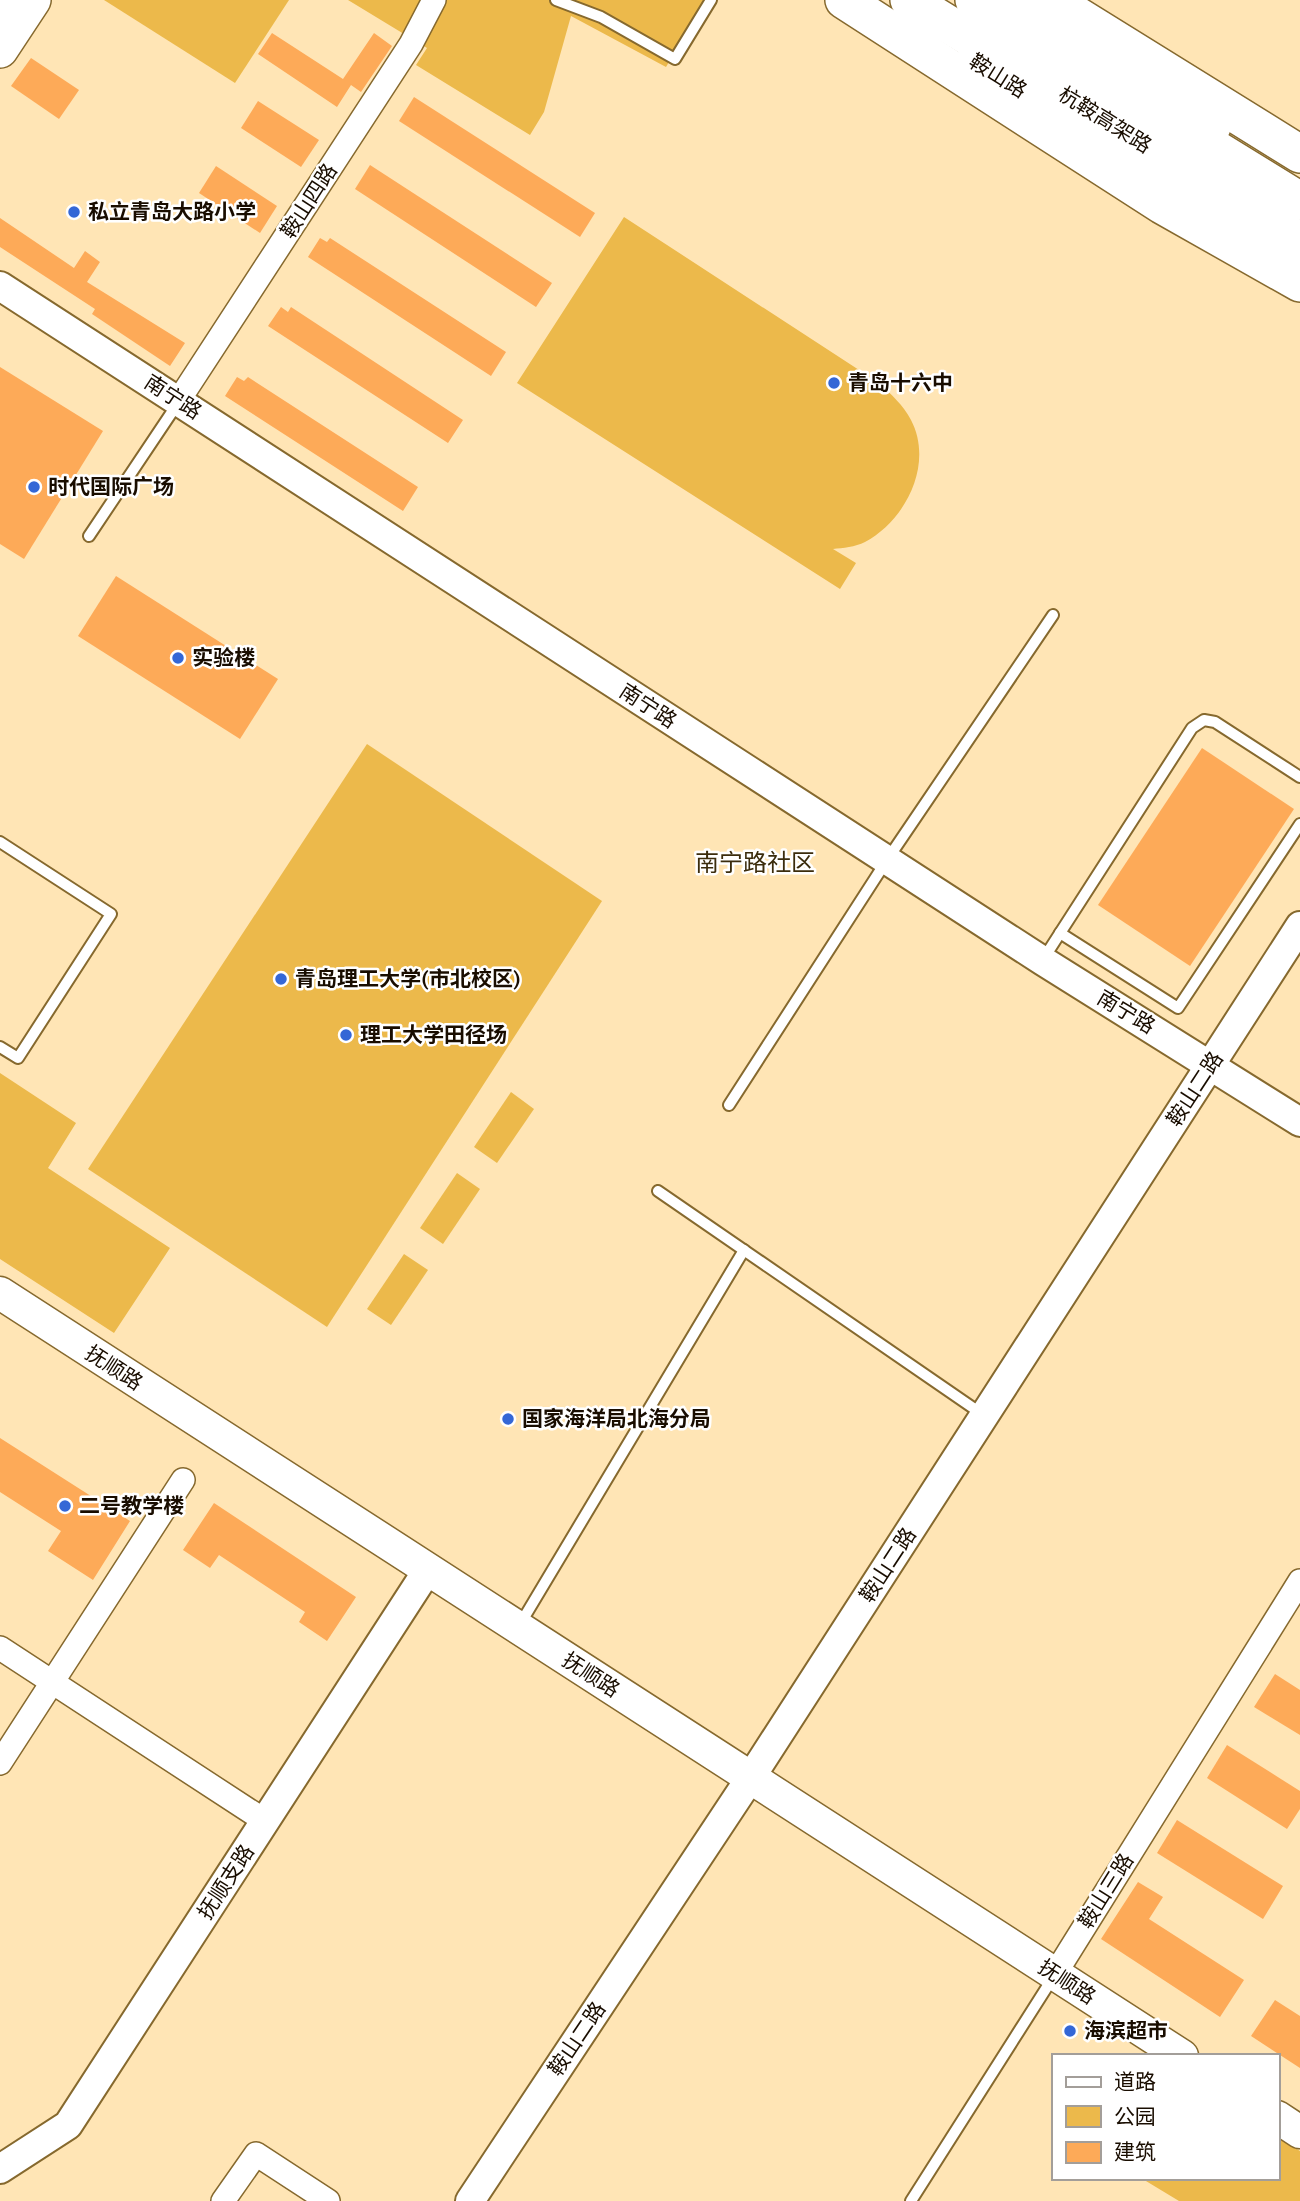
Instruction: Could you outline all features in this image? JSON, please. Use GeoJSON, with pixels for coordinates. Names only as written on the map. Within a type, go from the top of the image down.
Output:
{"type":"FeatureCollection","features":[{"type":"Feature","properties":{"kind":"highway"},"geometry":{"type":"LineString","coordinates":[[844,0],[1162,205],[1300,283]]}},
{"type":"Feature","properties":{"kind":"highway","name":"杭鞍高架路"},"geometry":{"type":"LineString","coordinates":[[909,0],[1300,241]]}},
{"type":"Feature","properties":{"kind":"highway","name":"杭鞍高架路"},"geometry":{"type":"LineString","coordinates":[[974,0],[1300,201]]}},
{"type":"Feature","properties":{"kind":"highway"},"geometry":{"type":"LineString","coordinates":[[1052,0],[1300,154]]}},
{"type":"Feature","properties":{"kind":"main road"},"geometry":{"type":"LineString","coordinates":[[0,5],[3,0]]}},
{"type":"Feature","properties":{"kind":"main road"},"geometry":{"type":"LineString","coordinates":[[0,50],[33,0]]}},
{"type":"Feature","properties":{"kind":"main road","name":"鞍山路"},"geometry":{"type":"LineString","coordinates":[[876,0],[1300,261]]}},
{"type":"Feature","properties":{"kind":"main road"},"geometry":{"type":"LineString","coordinates":[[1014,0],[1300,186]]}},
{"type":"Feature","properties":{"kind":"main road","name":"抚顺路"},"geometry":{"type":"LineString","coordinates":[[0,1293],[1179,2054]]}},
{"type":"Feature","properties":{"kind":"main road"},"geometry":{"type":"LineString","coordinates":[[1279,2118],[1300,2132]]}},
{"type":"Feature","properties":{"kind":"street","name":"鞍山四路"},"geometry":{"type":"LineString","coordinates":[[179,400],[411,44],[434,0]]}},
{"type":"Feature","properties":{"kind":"street","name":"南宁路"},"geometry":{"type":"LineString","coordinates":[[0,286],[1042,961],[1300,1122]]}},
{"type":"Feature","properties":{"kind":"street","name":"鞍山二路"},"geometry":{"type":"LineString","coordinates":[[470,2201],[751,1777],[1300,926]]}},
{"type":"Feature","properties":{"kind":"street"},"geometry":{"type":"LineString","coordinates":[[0,1763],[51,1681],[110,1597],[183,1480]]}},
{"type":"Feature","properties":{"kind":"street","name":"抚顺支路"},"geometry":{"type":"LineString","coordinates":[[0,2169],[68,2125],[427,1571]]}},
{"type":"Feature","properties":{"kind":"street","name":"鞍山三路"},"geometry":{"type":"LineString","coordinates":[[1055,1974],[1300,1581]]}},
{"type":"Feature","properties":{"kind":"street"},"geometry":{"type":"LineString","coordinates":[[0,1648],[265,1821]]}},
{"type":"Feature","properties":{"kind":"street"},"geometry":{"type":"LineString","coordinates":[[223,2201],[256,2154],[328,2201]]}},
{"type":"Feature","properties":{"kind":"lane"},"geometry":{"type":"LineString","coordinates":[[556,0],[600,17],[674,60],[712,0]]}},
{"type":"Feature","properties":{"kind":"lane"},"geometry":{"type":"LineString","coordinates":[[89,536],[179,400]]}},
{"type":"Feature","properties":{"kind":"lane"},"geometry":{"type":"LineString","coordinates":[[729,1105],[887,860],[1053,615]]}},
{"type":"Feature","properties":{"kind":"lane"},"geometry":{"type":"LineString","coordinates":[[1042,961],[1192,728],[1204,720],[1215,722],[1300,777]]}},
{"type":"Feature","properties":{"kind":"lane"},"geometry":{"type":"LineString","coordinates":[[1060,933],[1178,1008],[1300,824]]}},
{"type":"Feature","properties":{"kind":"lane"},"geometry":{"type":"LineString","coordinates":[[0,842],[111,914],[18,1058],[0,1047]]}},
{"type":"Feature","properties":{"kind":"lane"},"geometry":{"type":"LineString","coordinates":[[658,1191],[985,1416]]}},
{"type":"Feature","properties":{"kind":"lane"},"geometry":{"type":"LineString","coordinates":[[517,1628],[744,1250]]}},
{"type":"Feature","properties":{"kind":"lane","name":"鞍山三路"},"geometry":{"type":"LineString","coordinates":[[911,2201],[1055,1974]]}},
{"type":"Feature","properties":{"kind":"green space"},"geometry":{"type":"Polygon","coordinates":[[[104,0],[289,0],[235,83],[104,0]]]}},
{"type":"Feature","properties":{"kind":"green space"},"geometry":{"type":"Polygon","coordinates":[[[348,0],[706,0],[666,67],[571,16],[544,112],[530,135],[416,65],[427,48],[348,0]]]}},
{"type":"Feature","properties":{"kind":"green space"},"geometry":{"type":"Polygon","coordinates":[[[624,217],[879,383],[901,405],[911,420],[919,455],[912,489],[893,520],[880,532],[861,544],[833,549],[856,563],[840,589],[517,383],[624,217]]]}},
{"type":"Feature","properties":{"kind":"green space","name":"理工大学田径场"},"geometry":{"type":"Polygon","coordinates":[[[367,744],[602,901],[327,1327],[88,1169],[367,744]]]}},
{"type":"Feature","properties":{"kind":"green space"},"geometry":{"type":"Polygon","coordinates":[[[0,1073],[76,1123],[48,1168],[170,1248],[114,1333],[0,1259],[0,1073]]]}},
{"type":"Feature","properties":{"kind":"green space"},"geometry":{"type":"Polygon","coordinates":[[[511,1092],[534,1109],[497,1163],[474,1147],[511,1092]]]}},
{"type":"Feature","properties":{"kind":"green space"},"geometry":{"type":"Polygon","coordinates":[[[457,1173],[480,1189],[443,1244],[420,1228],[457,1173]]]}},
{"type":"Feature","properties":{"kind":"green space"},"geometry":{"type":"Polygon","coordinates":[[[404,1254],[428,1270],[391,1325],[367,1309],[404,1254]]]}},
{"type":"Feature","properties":{"kind":"green space"},"geometry":{"type":"Polygon","coordinates":[[[1279,2138],[1300,2151],[1300,2201],[1179,2201],[1144,2180],[1279,2180],[1279,2138]]]}},
{"type":"Feature","properties":{"kind":"building"},"geometry":{"type":"Polygon","coordinates":[[[272,33],[343,79],[374,33],[392,46],[361,92],[351,85],[337,107],[258,54],[272,33]]]}},
{"type":"Feature","properties":{"kind":"building"},"geometry":{"type":"Polygon","coordinates":[[[31,58],[79,90],[59,119],[11,86],[31,58]]]}},
{"type":"Feature","properties":{"kind":"building"},"geometry":{"type":"Polygon","coordinates":[[[414,97],[595,213],[580,237],[399,121],[414,97]]]}},
{"type":"Feature","properties":{"kind":"building"},"geometry":{"type":"Polygon","coordinates":[[[258,101],[319,140],[301,167],[241,128],[258,101]]]}},
{"type":"Feature","properties":{"kind":"building"},"geometry":{"type":"Polygon","coordinates":[[[370,165],[552,283],[536,307],[355,189],[370,165]]]}},
{"type":"Feature","properties":{"kind":"building"},"geometry":{"type":"Polygon","coordinates":[[[216,166],[277,206],[260,233],[199,193],[216,166]]]}},
{"type":"Feature","properties":{"kind":"building"},"geometry":{"type":"Polygon","coordinates":[[[0,218],[74,268],[85,251],[100,262],[87,282],[185,343],[170,366],[92,314],[95,309],[0,247],[0,218]]]}},
{"type":"Feature","properties":{"kind":"building"},"geometry":{"type":"Polygon","coordinates":[[[320,238],[327,242],[330,238],[506,352],[491,376],[308,257],[320,238]]]}},
{"type":"Feature","properties":{"kind":"building"},"geometry":{"type":"Polygon","coordinates":[[[281,307],[288,312],[291,307],[463,420],[448,443],[268,326],[281,307]]]}},
{"type":"Feature","properties":{"kind":"building","name":"时代国际广场"},"geometry":{"type":"Polygon","coordinates":[[[0,367],[103,431],[24,559],[0,544],[0,367]]]}},
{"type":"Feature","properties":{"kind":"building"},"geometry":{"type":"Polygon","coordinates":[[[237,377],[244,381],[248,377],[418,487],[403,511],[225,396],[237,377]]]}},
{"type":"Feature","properties":{"kind":"building","name":"实验楼"},"geometry":{"type":"Polygon","coordinates":[[[116,576],[278,679],[240,739],[78,636],[116,576]]]}},
{"type":"Feature","properties":{"kind":"building"},"geometry":{"type":"Polygon","coordinates":[[[1202,748],[1294,809],[1190,966],[1098,905],[1202,748]]]}},
{"type":"Feature","properties":{"kind":"building","name":"二号教学楼"},"geometry":{"type":"Polygon","coordinates":[[[0,1438],[130,1521],[93,1580],[48,1551],[61,1531],[0,1492],[0,1438]]]}},
{"type":"Feature","properties":{"kind":"building"},"geometry":{"type":"Polygon","coordinates":[[[214,1503],[356,1597],[327,1641],[299,1622],[305,1612],[219,1555],[210,1568],[183,1550],[214,1503]]]}},
{"type":"Feature","properties":{"kind":"building"},"geometry":{"type":"Polygon","coordinates":[[[1275,1674],[1300,1690],[1300,1735],[1254,1707],[1275,1674]]]}},
{"type":"Feature","properties":{"kind":"building"},"geometry":{"type":"Polygon","coordinates":[[[1227,1745],[1300,1791],[1300,1809],[1287,1829],[1207,1778],[1227,1745]]]}},
{"type":"Feature","properties":{"kind":"building"},"geometry":{"type":"Polygon","coordinates":[[[1177,1820],[1283,1886],[1263,1919],[1157,1853],[1177,1820]]]}},
{"type":"Feature","properties":{"kind":"building"},"geometry":{"type":"Polygon","coordinates":[[[1138,1882],[1163,1897],[1149,1919],[1244,1980],[1220,2017],[1101,1939],[1138,1882]]]}},
{"type":"Feature","properties":{"kind":"building"},"geometry":{"type":"Polygon","coordinates":[[[1275,2000],[1300,2016],[1300,2068],[1279,2054],[1251,2036],[1275,2000]]]}},
{"type":"Feature","properties":{"kind":"place","name":"私立青岛大路小学"},"geometry":{"type":"Point","coordinates":[74,212]}},
{"type":"Feature","properties":{"kind":"place","name":"青岛十六中"},"geometry":{"type":"Point","coordinates":[834,383]}},
{"type":"Feature","properties":{"kind":"place","name":"时代国际广场"},"geometry":{"type":"Point","coordinates":[34,487]}},
{"type":"Feature","properties":{"kind":"place","name":"实验楼"},"geometry":{"type":"Point","coordinates":[178,658]}},
{"type":"Feature","properties":{"kind":"place","name":"青岛理工大学(市北校区)"},"geometry":{"type":"Point","coordinates":[281,979]}},
{"type":"Feature","properties":{"kind":"place","name":"理工大学田径场"},"geometry":{"type":"Point","coordinates":[346,1035]}},
{"type":"Feature","properties":{"kind":"place","name":"国家海洋局北海分局"},"geometry":{"type":"Point","coordinates":[508,1419]}},
{"type":"Feature","properties":{"kind":"place","name":"二号教学楼"},"geometry":{"type":"Point","coordinates":[65,1506]}},
{"type":"Feature","properties":{"kind":"place","name":"海滨超市"},"geometry":{"type":"Point","coordinates":[1070,2031]}},
{"type":"Feature","properties":{"kind":"district","name":"南宁路社区"},"geometry":{"type":"Point","coordinates":[755,863]}}]}
